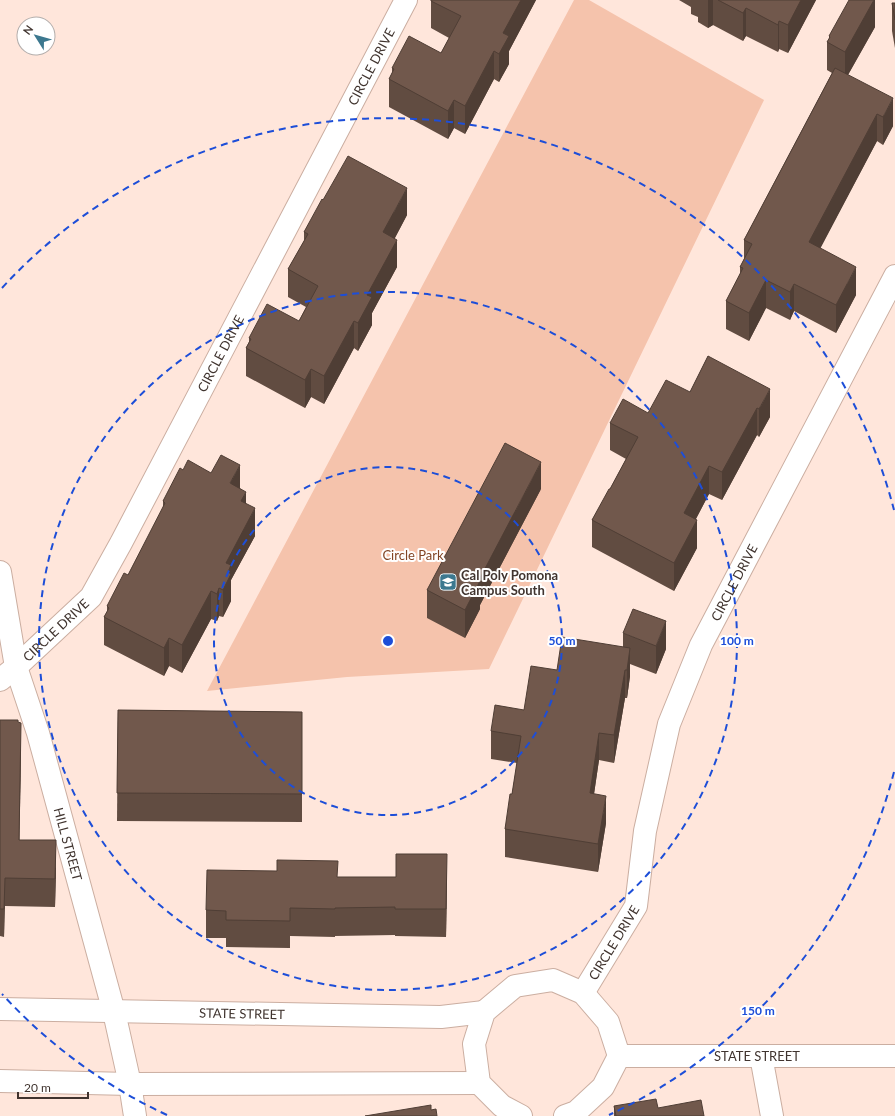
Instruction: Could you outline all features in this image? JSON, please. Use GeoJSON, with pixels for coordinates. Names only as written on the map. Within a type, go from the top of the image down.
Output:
{"type":"FeatureCollection","features":[{"type":"Feature","properties":{"kind":"street","name":"CIRCLE DRIVE"},"geometry":{"type":"LineString","coordinates":[[8,673],[91,597],[121,543],[406,0]]}},
{"type":"Feature","properties":{"kind":"street","name":"CIRCLE DRIVE"},"geometry":{"type":"LineString","coordinates":[[583,993],[636,906],[645,831],[669,724],[701,644],[895,276]]}},
{"type":"Feature","properties":{"kind":"street","name":"HILL STREET"},"geometry":{"type":"LineString","coordinates":[[0,572],[8,673],[38,733],[114,1012],[130,1084],[135,1116]]}},
{"type":"Feature","properties":{"kind":"street"},"geometry":{"type":"LineString","coordinates":[[521,1116],[502,1106],[479,1083],[474,1044],[484,1012],[515,986],[553,980],[583,993],[608,1022],[618,1056],[603,1087],[576,1112],[565,1116]]}},
{"type":"Feature","properties":{"kind":"street","name":"STATE STREET"},"geometry":{"type":"LineString","coordinates":[[0,1009],[441,1018],[484,1012]]}},
{"type":"Feature","properties":{"kind":"street","name":"STATE STREET"},"geometry":{"type":"LineString","coordinates":[[618,1056],[895,1056]]}},
{"type":"Feature","properties":{"kind":"street"},"geometry":{"type":"LineString","coordinates":[[761,1056],[772,1116]]}},
{"type":"Feature","properties":{"kind":"street"},"geometry":{"type":"LineString","coordinates":[[0,1081],[130,1084],[479,1083]]}},
{"type":"Feature","properties":{"kind":"green space","name":"Circle Park"},"geometry":{"type":"Polygon","coordinates":[[[574,0],[589,0],[764,100],[489,669],[347,677],[207,691],[574,0]]]}},
{"type":"Feature","properties":{"kind":"building"},"geometry":{"type":"Polygon","coordinates":[[[431,0],[521,0],[503,33],[509,36],[499,54],[494,51],[465,106],[454,100],[448,111],[389,79],[394,69],[392,68],[409,36],[441,53],[461,16],[431,0]]]}},
{"type":"Feature","properties":{"kind":"building"},"geometry":{"type":"Polygon","coordinates":[[[718,0],[801,0],[788,25],[779,21],[778,25],[746,8],[743,13],[718,0]]]}},
{"type":"Feature","properties":{"kind":"building"},"geometry":{"type":"Polygon","coordinates":[[[849,0],[874,0],[845,52],[827,42],[849,0]]]}},
{"type":"Feature","properties":{"kind":"building"},"geometry":{"type":"Polygon","coordinates":[[[892,3],[895,3],[895,20],[892,3]]]}},
{"type":"Feature","properties":{"kind":"building"},"geometry":{"type":"Polygon","coordinates":[[[835,68],[893,98],[883,117],[877,114],[809,242],[856,267],[836,305],[794,284],[790,292],[766,280],[749,313],[726,301],[743,268],[740,267],[752,244],[744,240],[835,68]]]}},
{"type":"Feature","properties":{"kind":"building"},"geometry":{"type":"Polygon","coordinates":[[[348,156],[407,188],[383,232],[397,240],[367,295],[372,297],[358,323],[354,321],[324,376],[311,369],[305,380],[246,348],[251,339],[249,338],[267,304],[299,321],[318,286],[288,269],[308,234],[304,232],[348,156]]]}},
{"type":"Feature","properties":{"kind":"building"},"geometry":{"type":"Polygon","coordinates":[[[708,356],[770,389],[759,409],[757,408],[722,472],[709,466],[684,513],[697,520],[674,563],[592,520],[638,437],[610,423],[623,399],[648,413],[666,380],[690,392],[708,356]]]}},
{"type":"Feature","properties":{"kind":"building"},"geometry":{"type":"Polygon","coordinates":[[[505,443],[541,462],[479,580],[480,581],[465,610],[427,590],[505,443]]]}},
{"type":"Feature","properties":{"kind":"building"},"geometry":{"type":"Polygon","coordinates":[[[221,455],[240,465],[230,483],[246,492],[241,501],[255,508],[226,563],[231,565],[228,572],[231,574],[223,590],[219,588],[217,594],[211,591],[182,645],[169,638],[164,648],[104,617],[109,608],[107,606],[124,573],[128,575],[165,503],[163,501],[180,468],[183,470],[188,460],[211,473],[221,455]]]}},
{"type":"Feature","properties":{"kind":"building"},"geometry":{"type":"Polygon","coordinates":[[[633,609],[666,621],[656,646],[623,633],[633,609]]]}},
{"type":"Feature","properties":{"kind":"building"},"geometry":{"type":"Polygon","coordinates":[[[562,637],[630,648],[614,735],[599,733],[590,793],[606,796],[598,844],[505,829],[521,736],[491,731],[495,705],[524,710],[531,666],[557,670],[562,637]]]}},
{"type":"Feature","properties":{"kind":"building"},"geometry":{"type":"Polygon","coordinates":[[[118,710],[302,712],[302,794],[117,793],[118,710]]]}},
{"type":"Feature","properties":{"kind":"building"},"geometry":{"type":"Polygon","coordinates":[[[0,720],[18,720],[18,722],[21,723],[19,840],[56,840],[55,879],[5,878],[4,909],[0,909],[0,720]]]}},
{"type":"Feature","properties":{"kind":"building"},"geometry":{"type":"Polygon","coordinates":[[[396,854],[447,854],[446,909],[395,909],[395,907],[335,909],[290,908],[290,921],[226,920],[226,911],[206,910],[207,870],[277,871],[277,860],[338,861],[337,877],[396,877],[396,854]]]}},
{"type":"Feature","properties":{"kind":"building"},"geometry":{"type":"Polygon","coordinates":[[[656,1099],[658,1108],[701,1100],[704,1116],[616,1116],[614,1106],[656,1099]]]}},
{"type":"Feature","properties":{"kind":"building"},"geometry":{"type":"Polygon","coordinates":[[[431,1105],[431,1110],[436,1109],[437,1116],[365,1116],[431,1105]]]}},
{"type":"Feature","properties":{"kind":"place","name":"Cal Poly Pomona Campus South"},"geometry":{"type":"Point","coordinates":[448,582]}}]}
